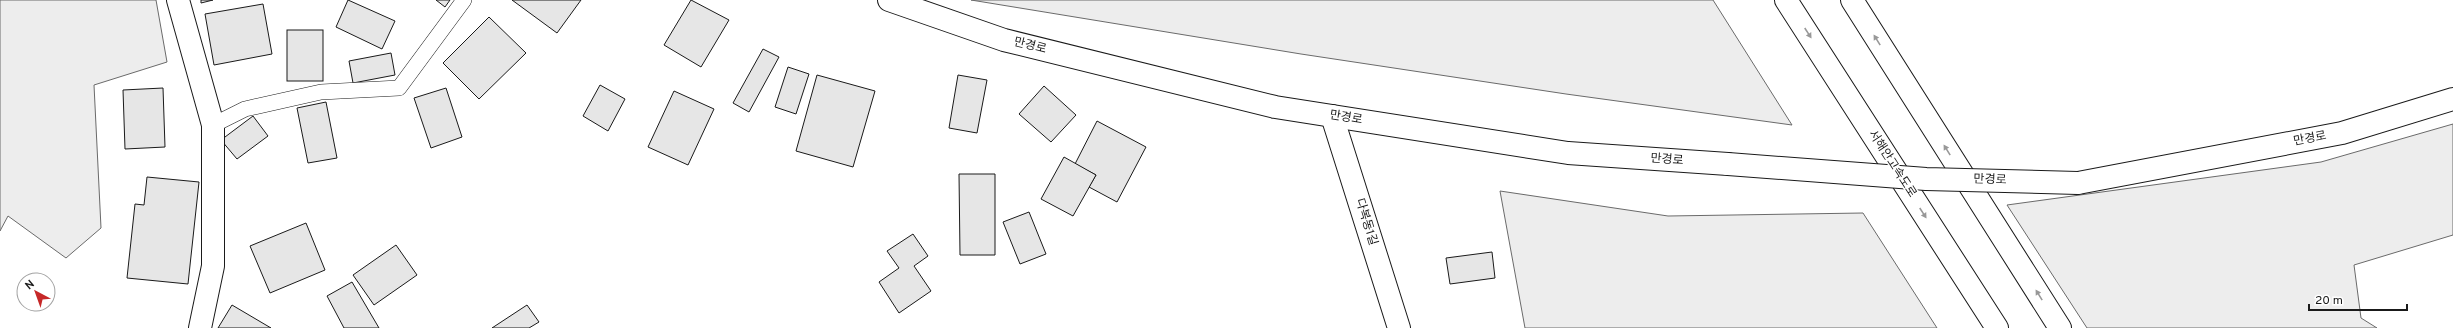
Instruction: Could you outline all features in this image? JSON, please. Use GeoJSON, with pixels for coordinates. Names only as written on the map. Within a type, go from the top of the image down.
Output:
{"type":"FeatureCollection","features":[{"type":"Feature","properties":{"kind":"main road"},"geometry":{"type":"LineString","coordinates":[[178,0],[213,125],[213,266],[200,328]]}},
{"type":"Feature","properties":{"kind":"main road","name":"만경로"},"geometry":{"type":"LineString","coordinates":[[889,0],[1004,40],[1275,107],[1568,153],[1926,178],[2078,183],[2342,133],[2453,99]]}},
{"type":"Feature","properties":{"kind":"main road","name":"서해안고속도로"},"geometry":{"type":"LineString","coordinates":[[1786,0],[1997,328]]}},
{"type":"Feature","properties":{"kind":"main road"},"geometry":{"type":"LineString","coordinates":[[1852,0],[2060,328]]}},
{"type":"Feature","properties":{"kind":"main road","name":"다복동1길"},"geometry":{"type":"LineString","coordinates":[[1332,116],[1399,328]]}},
{"type":"Feature","properties":{"kind":"lane"},"geometry":{"type":"LineString","coordinates":[[213,125],[245,109],[321,92],[399,88],[464,0]]}},
{"type":"Feature","properties":{"kind":"shaded area"},"geometry":{"type":"Polygon","coordinates":[[[0,0],[156,0],[167,62],[94,85],[101,228],[66,258],[8,216],[0,231],[0,0]]]}},
{"type":"Feature","properties":{"kind":"shaded area"},"geometry":{"type":"Polygon","coordinates":[[[971,0],[1713,0],[1792,125],[1566,94],[1301,54],[971,0]]]}},
{"type":"Feature","properties":{"kind":"shaded area"},"geometry":{"type":"Polygon","coordinates":[[[2453,124],[2453,235],[2354,265],[2361,318],[2377,328],[2087,328],[2007,205],[2321,162],[2453,124]]]}},
{"type":"Feature","properties":{"kind":"shaded area"},"geometry":{"type":"Polygon","coordinates":[[[1500,191],[1668,216],[1863,213],[1937,328],[1525,328],[1500,191]]]}},
{"type":"Feature","properties":{"kind":"building"},"geometry":{"type":"Polygon","coordinates":[[[201,0],[213,0],[201,3],[201,0]]]}},
{"type":"Feature","properties":{"kind":"building"},"geometry":{"type":"Polygon","coordinates":[[[348,0],[395,21],[382,49],[336,27],[348,0]]]}},
{"type":"Feature","properties":{"kind":"building"},"geometry":{"type":"Polygon","coordinates":[[[436,0],[450,0],[445,7],[436,0]]]}},
{"type":"Feature","properties":{"kind":"building"},"geometry":{"type":"Polygon","coordinates":[[[512,0],[581,0],[557,33],[512,0]]]}},
{"type":"Feature","properties":{"kind":"building"},"geometry":{"type":"Polygon","coordinates":[[[691,0],[729,20],[701,67],[664,45],[691,0]]]}},
{"type":"Feature","properties":{"kind":"building"},"geometry":{"type":"Polygon","coordinates":[[[263,4],[272,54],[214,65],[205,14],[263,4]]]}},
{"type":"Feature","properties":{"kind":"building"},"geometry":{"type":"Polygon","coordinates":[[[489,17],[526,53],[479,99],[443,63],[489,17]]]}},
{"type":"Feature","properties":{"kind":"building"},"geometry":{"type":"Polygon","coordinates":[[[287,30],[323,30],[323,81],[287,81],[287,30]]]}},
{"type":"Feature","properties":{"kind":"building"},"geometry":{"type":"Polygon","coordinates":[[[763,49],[779,57],[749,112],[733,103],[763,49]]]}},
{"type":"Feature","properties":{"kind":"building"},"geometry":{"type":"Polygon","coordinates":[[[391,53],[395,75],[353,83],[349,61],[391,53]]]}},
{"type":"Feature","properties":{"kind":"building"},"geometry":{"type":"Polygon","coordinates":[[[788,67],[809,74],[796,114],[775,107],[788,67]]]}},
{"type":"Feature","properties":{"kind":"building"},"geometry":{"type":"Polygon","coordinates":[[[817,75],[875,91],[853,167],[796,151],[817,75]]]}},
{"type":"Feature","properties":{"kind":"building"},"geometry":{"type":"Polygon","coordinates":[[[958,75],[987,80],[977,133],[949,128],[958,75]]]}},
{"type":"Feature","properties":{"kind":"building"},"geometry":{"type":"Polygon","coordinates":[[[600,85],[625,99],[608,131],[583,116],[600,85]]]}},
{"type":"Feature","properties":{"kind":"building"},"geometry":{"type":"Polygon","coordinates":[[[1044,86],[1076,115],[1051,142],[1019,114],[1044,86]]]}},
{"type":"Feature","properties":{"kind":"building"},"geometry":{"type":"Polygon","coordinates":[[[163,88],[165,147],[125,149],[123,90],[163,88]]]}},
{"type":"Feature","properties":{"kind":"building"},"geometry":{"type":"Polygon","coordinates":[[[446,88],[462,137],[431,148],[414,98],[446,88]]]}},
{"type":"Feature","properties":{"kind":"building"},"geometry":{"type":"Polygon","coordinates":[[[674,91],[714,109],[688,165],[648,147],[674,91]]]}},
{"type":"Feature","properties":{"kind":"building"},"geometry":{"type":"Polygon","coordinates":[[[326,102],[337,158],[308,163],[297,108],[326,102]]]}},
{"type":"Feature","properties":{"kind":"building"},"geometry":{"type":"Polygon","coordinates":[[[253,116],[268,136],[237,159],[221,140],[253,116]]]}},
{"type":"Feature","properties":{"kind":"building"},"geometry":{"type":"Polygon","coordinates":[[[1097,121],[1146,147],[1117,202],[1089,187],[1096,175],[1075,164],[1097,121]]]}},
{"type":"Feature","properties":{"kind":"building"},"geometry":{"type":"Polygon","coordinates":[[[1064,157],[1096,175],[1073,216],[1041,199],[1064,157]]]}},
{"type":"Feature","properties":{"kind":"building"},"geometry":{"type":"Polygon","coordinates":[[[959,174],[995,174],[995,255],[960,255],[959,174]]]}},
{"type":"Feature","properties":{"kind":"building"},"geometry":{"type":"Polygon","coordinates":[[[147,177],[199,182],[188,284],[127,278],[135,204],[144,205],[147,177]]]}},
{"type":"Feature","properties":{"kind":"building"},"geometry":{"type":"Polygon","coordinates":[[[1029,212],[1046,254],[1020,264],[1003,222],[1029,212]]]}},
{"type":"Feature","properties":{"kind":"building"},"geometry":{"type":"Polygon","coordinates":[[[306,223],[325,270],[270,293],[250,246],[306,223]]]}},
{"type":"Feature","properties":{"kind":"building"},"geometry":{"type":"Polygon","coordinates":[[[913,234],[928,256],[914,266],[931,291],[899,313],[879,282],[899,268],[887,251],[913,234]]]}},
{"type":"Feature","properties":{"kind":"building"},"geometry":{"type":"Polygon","coordinates":[[[396,245],[417,275],[374,305],[353,275],[396,245]]]}},
{"type":"Feature","properties":{"kind":"building"},"geometry":{"type":"Polygon","coordinates":[[[1492,252],[1495,278],[1450,284],[1446,258],[1492,252]]]}},
{"type":"Feature","properties":{"kind":"building"},"geometry":{"type":"Polygon","coordinates":[[[352,282],[379,328],[344,328],[327,296],[352,282]]]}},
{"type":"Feature","properties":{"kind":"building"},"geometry":{"type":"Polygon","coordinates":[[[232,305],[271,328],[218,328],[232,305]]]}},
{"type":"Feature","properties":{"kind":"building"},"geometry":{"type":"Polygon","coordinates":[[[527,305],[539,322],[529,328],[492,328],[527,305]]]}}]}
